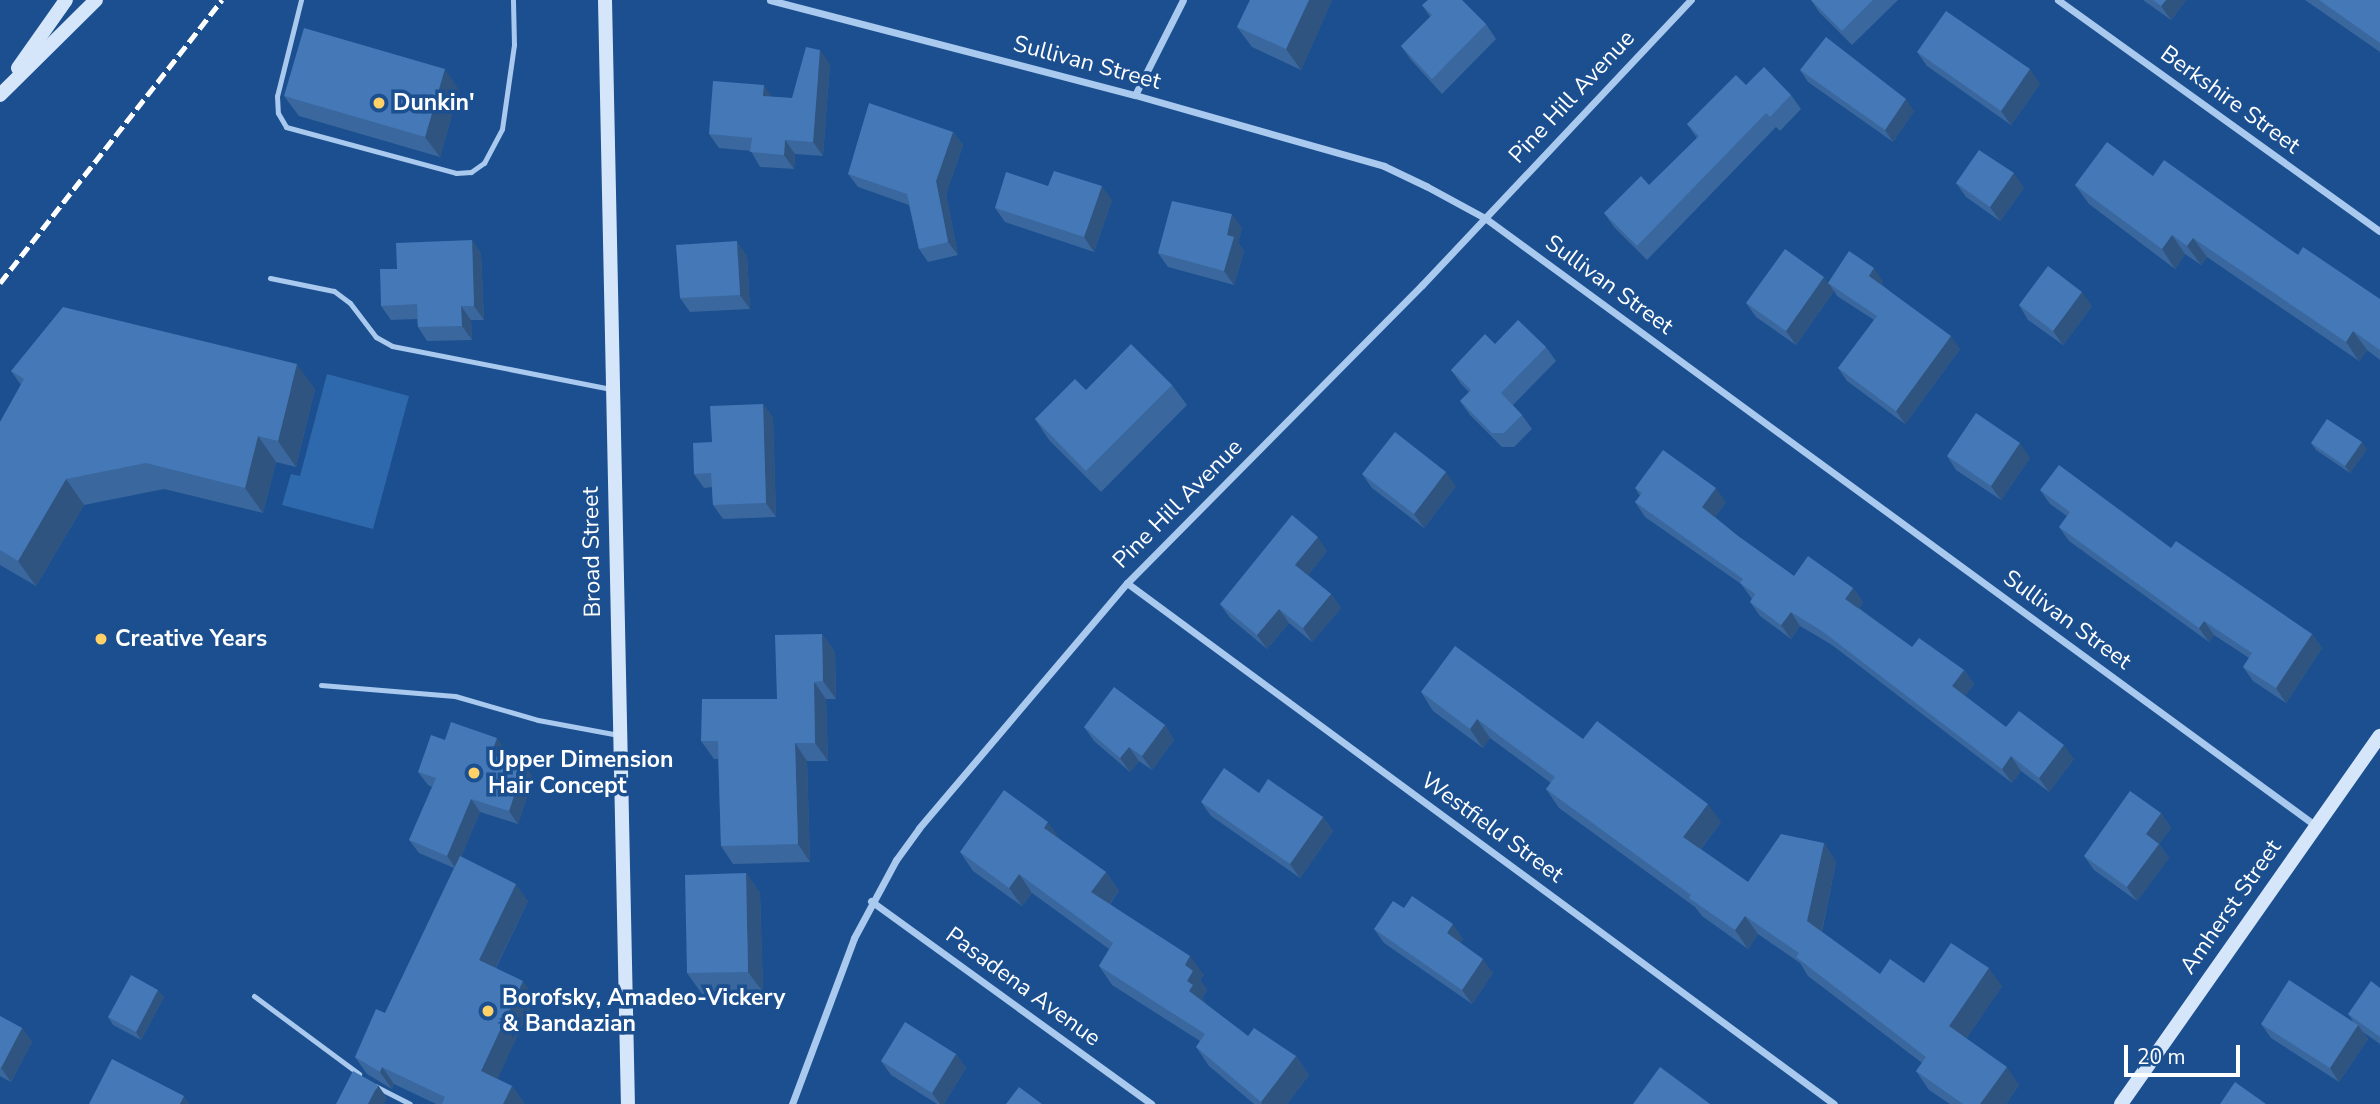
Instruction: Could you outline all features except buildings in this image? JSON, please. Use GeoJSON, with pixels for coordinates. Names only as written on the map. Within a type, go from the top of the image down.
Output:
{"type":"FeatureCollection","features":[{"type":"Feature","properties":{"kind":"main road"},"geometry":{"type":"LineString","coordinates":[[0,94],[66,0]]}},
{"type":"Feature","properties":{"kind":"main road"},"geometry":{"type":"LineString","coordinates":[[0,94],[96,0]]}},
{"type":"Feature","properties":{"kind":"main road","name":"Broad Street"},"geometry":{"type":"LineString","coordinates":[[605,0],[611,389],[628,1104]]}},
{"type":"Feature","properties":{"kind":"main road","name":"Amherst Street"},"geometry":{"type":"LineString","coordinates":[[2121,1104],[2380,736]]}},
{"type":"Feature","properties":{"kind":"street","name":"Sullivan Street"},"geometry":{"type":"LineString","coordinates":[[770,0],[1135,95],[1384,166],[1485,218],[2316,826]]}},
{"type":"Feature","properties":{"kind":"street"},"geometry":{"type":"LineString","coordinates":[[1135,95],[1183,0]]}},
{"type":"Feature","properties":{"kind":"street","name":"Pine Hill Avenue"},"geometry":{"type":"LineString","coordinates":[[792,1104],[825,1009],[871,901],[919,828],[1126,583],[1485,218],[1691,0]]}},
{"type":"Feature","properties":{"kind":"street","name":"Berkshire Street"},"geometry":{"type":"LineString","coordinates":[[2059,0],[2380,231]]}},
{"type":"Feature","properties":{"kind":"street","name":"Westfield Street"},"geometry":{"type":"LineString","coordinates":[[1126,583],[1834,1104]]}},
{"type":"Feature","properties":{"kind":"street","name":"Pasadena Avenue"},"geometry":{"type":"LineString","coordinates":[[871,901],[1151,1104]]}},
{"type":"Feature","properties":{"kind":"lane"},"geometry":{"type":"LineString","coordinates":[[301,0],[276,96],[278,113],[286,127],[456,173],[471,172],[484,163],[502,129],[514,45],[513,0]]}},
{"type":"Feature","properties":{"kind":"lane"},"geometry":{"type":"LineString","coordinates":[[270,278],[334,291],[350,303],[376,337],[392,346],[611,389]]}},
{"type":"Feature","properties":{"kind":"lane"},"geometry":{"type":"LineString","coordinates":[[321,685],[455,695],[538,720],[619,735]]}},
{"type":"Feature","properties":{"kind":"lane"},"geometry":{"type":"LineString","coordinates":[[254,996],[373,1085],[410,1104]]}},
{"type":"Feature","properties":{"kind":"shaded area"},"geometry":{"type":"Polygon","coordinates":[[[327,374],[409,396],[373,529],[282,505],[291,474],[300,476],[327,374]]]}},
{"type":"Feature","properties":{"kind":"railway"},"geometry":{"type":"LineString","coordinates":[[0,283],[222,0]]}},
{"type":"Feature","properties":{"kind":"place","name":"Dunkin'"},"geometry":{"type":"Point","coordinates":[379,103]}},
{"type":"Feature","properties":{"kind":"place","name":"Creative Years"},"geometry":{"type":"Point","coordinates":[101,639]}},
{"type":"Feature","properties":{"kind":"place","name":"Upper Dimension Hair Concept"},"geometry":{"type":"Point","coordinates":[474,773]}},
{"type":"Feature","properties":{"kind":"place","name":"Borofsky, Amadeo-Vickery & Bandazian"},"geometry":{"type":"Point","coordinates":[488,1011]}}]}
